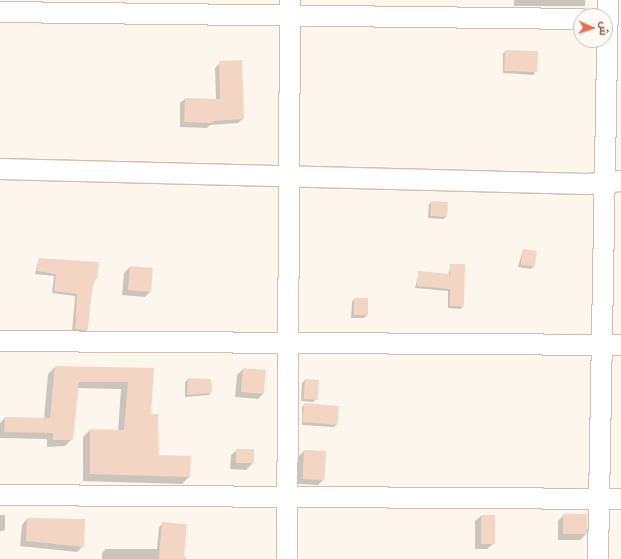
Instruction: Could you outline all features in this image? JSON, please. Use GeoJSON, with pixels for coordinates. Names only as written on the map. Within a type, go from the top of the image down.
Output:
{"type":"FeatureCollection","features":[{"type":"Feature","properties":{"kind":"street"},"geometry":{"type":"LineString","coordinates":[[0,12],[290,8],[573,19]]}},
{"type":"Feature","properties":{"kind":"street"},"geometry":{"type":"LineString","coordinates":[[287,559],[290,8]]}},
{"type":"Feature","properties":{"kind":"street"},"geometry":{"type":"LineString","coordinates":[[598,559],[599,498],[612,345],[613,182],[611,48]]}},
{"type":"Feature","properties":{"kind":"street"},"geometry":{"type":"LineString","coordinates":[[0,169],[613,182]]}},
{"type":"Feature","properties":{"kind":"street"},"geometry":{"type":"LineString","coordinates":[[0,341],[612,345]]}},
{"type":"Feature","properties":{"kind":"street"},"geometry":{"type":"LineString","coordinates":[[0,495],[621,499]]}},
{"type":"Feature","properties":{"kind":"building"},"geometry":{"type":"Polygon","coordinates":[[[505,50],[538,51],[537,72],[504,71],[505,50]]]}},
{"type":"Feature","properties":{"kind":"building"},"geometry":{"type":"Polygon","coordinates":[[[242,60],[244,119],[213,121],[213,123],[184,122],[185,98],[220,99],[219,61],[242,60]]]}},
{"type":"Feature","properties":{"kind":"building"},"geometry":{"type":"Polygon","coordinates":[[[431,201],[448,202],[447,217],[430,216],[431,201]]]}},
{"type":"Feature","properties":{"kind":"building"},"geometry":{"type":"Polygon","coordinates":[[[523,249],[537,251],[535,267],[521,265],[523,249]]]}},
{"type":"Feature","properties":{"kind":"building"},"geometry":{"type":"Polygon","coordinates":[[[39,258],[99,262],[97,279],[95,279],[91,296],[88,330],[75,329],[77,294],[54,291],[56,274],[37,271],[39,258]]]}},
{"type":"Feature","properties":{"kind":"building"},"geometry":{"type":"Polygon","coordinates":[[[450,264],[465,264],[464,306],[450,306],[450,289],[417,286],[418,271],[450,274],[450,264]]]}},
{"type":"Feature","properties":{"kind":"building"},"geometry":{"type":"Polygon","coordinates":[[[130,266],[153,268],[151,292],[128,290],[130,266]]]}},
{"type":"Feature","properties":{"kind":"building"},"geometry":{"type":"Polygon","coordinates":[[[354,298],[368,298],[368,315],[354,315],[354,298]]]}},
{"type":"Feature","properties":{"kind":"building"},"geometry":{"type":"Polygon","coordinates":[[[55,366],[154,368],[151,414],[158,414],[159,455],[191,456],[190,477],[90,474],[90,429],[124,430],[128,382],[79,382],[73,440],[53,440],[53,433],[4,432],[5,417],[50,418],[55,366]]]}},
{"type":"Feature","properties":{"kind":"building"},"geometry":{"type":"Polygon","coordinates":[[[243,368],[266,370],[264,394],[241,392],[243,368]]]}},
{"type":"Feature","properties":{"kind":"building"},"geometry":{"type":"Polygon","coordinates":[[[188,378],[211,379],[212,393],[187,395],[188,378]]]}},
{"type":"Feature","properties":{"kind":"building"},"geometry":{"type":"Polygon","coordinates":[[[305,379],[319,380],[318,400],[304,399],[305,379]]]}},
{"type":"Feature","properties":{"kind":"building"},"geometry":{"type":"Polygon","coordinates":[[[304,403],[339,406],[337,425],[302,422],[304,403]]]}},
{"type":"Feature","properties":{"kind":"building"},"geometry":{"type":"Polygon","coordinates":[[[236,449],[254,449],[254,463],[236,463],[236,449]]]}},
{"type":"Feature","properties":{"kind":"building"},"geometry":{"type":"Polygon","coordinates":[[[304,450],[326,451],[324,480],[302,479],[304,450]]]}},
{"type":"Feature","properties":{"kind":"building"},"geometry":{"type":"Polygon","coordinates":[[[563,514],[587,514],[587,534],[563,534],[563,514]]]}},
{"type":"Feature","properties":{"kind":"building"},"geometry":{"type":"Polygon","coordinates":[[[481,515],[495,515],[495,544],[481,544],[481,515]]]}},
{"type":"Feature","properties":{"kind":"building"},"geometry":{"type":"Polygon","coordinates":[[[27,518],[85,519],[84,547],[26,541],[27,518]]]}},
{"type":"Feature","properties":{"kind":"building"},"geometry":{"type":"Polygon","coordinates":[[[162,522],[187,524],[184,559],[159,559],[162,522]]]}}]}
